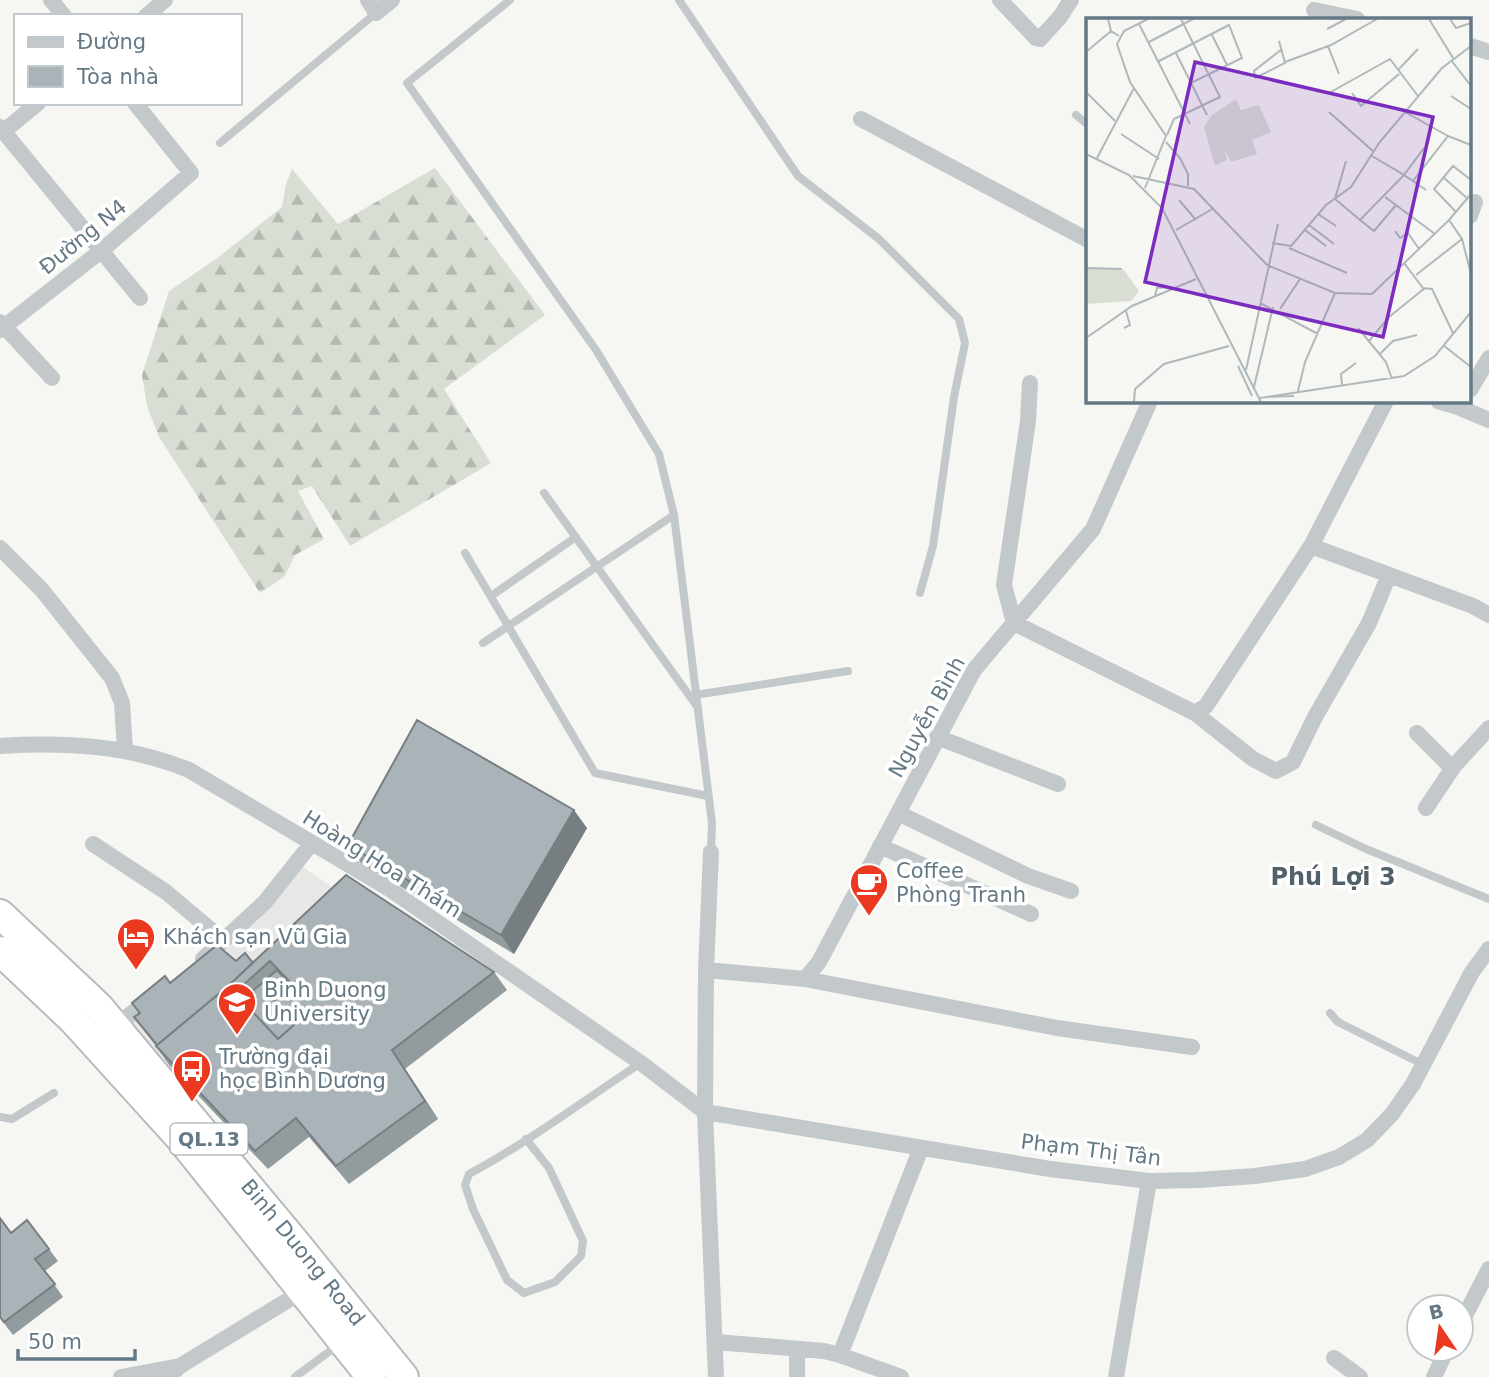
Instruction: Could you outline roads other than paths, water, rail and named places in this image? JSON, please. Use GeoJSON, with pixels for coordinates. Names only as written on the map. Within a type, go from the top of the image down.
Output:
{"type":"FeatureCollection","features":[{"type":"Feature","properties":{"kind":"highway","name":"Binh Duong Road"},"geometry":{"type":"LineString","coordinates":[[0,914],[99,1007],[200,1118],[404,1377]]}},
{"type":"Feature","properties":{"kind":"highway","name":"Binh Duong Road"},"geometry":{"type":"LineString","coordinates":[[0,951],[73,1020],[180,1138],[371,1377]]}},
{"type":"Feature","properties":{"kind":"street"},"geometry":{"type":"LineString","coordinates":[[51,0],[62,14]]}},
{"type":"Feature","properties":{"kind":"street"},"geometry":{"type":"LineString","coordinates":[[148,14],[165,0]]}},
{"type":"Feature","properties":{"kind":"street"},"geometry":{"type":"LineString","coordinates":[[372,6],[392,0]]}},
{"type":"Feature","properties":{"kind":"street"},"geometry":{"type":"LineString","coordinates":[[1000,0],[1040,39],[1071,0]]}},
{"type":"Feature","properties":{"kind":"street"},"geometry":{"type":"LineString","coordinates":[[1314,10],[1352,18]]}},
{"type":"Feature","properties":{"kind":"street"},"geometry":{"type":"LineString","coordinates":[[1472,47],[1489,52]]}},
{"type":"Feature","properties":{"kind":"street"},"geometry":{"type":"LineString","coordinates":[[35,105],[2,129],[140,298]]}},
{"type":"Feature","properties":{"kind":"street","name":"Đường N4"},"geometry":{"type":"LineString","coordinates":[[2,326],[101,251],[191,173],[137,105]]}},
{"type":"Feature","properties":{"kind":"street"},"geometry":{"type":"LineString","coordinates":[[860,118],[1086,239]]}},
{"type":"Feature","properties":{"kind":"street"},"geometry":{"type":"LineString","coordinates":[[2,326],[52,378]]}},
{"type":"Feature","properties":{"kind":"street"},"geometry":{"type":"LineString","coordinates":[[1472,387],[1489,358]]}},
{"type":"Feature","properties":{"kind":"street"},"geometry":{"type":"LineString","coordinates":[[1030,383],[1028,421],[1004,585],[1014,623],[1195,713],[1253,759],[1276,771],[1293,762],[1315,717],[1369,623],[1389,575]]}},
{"type":"Feature","properties":{"kind":"street","name":"Nguyễn Bình"},"geometry":{"type":"LineString","coordinates":[[805,979],[820,962],[974,670],[1093,529],[1150,402]]}},
{"type":"Feature","properties":{"kind":"street"},"geometry":{"type":"LineString","coordinates":[[1195,713],[1206,706],[1311,546],[1385,402]]}},
{"type":"Feature","properties":{"kind":"street"},"geometry":{"type":"LineString","coordinates":[[1460,404],[1489,420]]}},
{"type":"Feature","properties":{"kind":"street"},"geometry":{"type":"LineString","coordinates":[[1311,546],[1473,606],[1489,615]]}},
{"type":"Feature","properties":{"kind":"street"},"geometry":{"type":"LineString","coordinates":[[0,548],[42,590],[112,678],[122,704],[125,750]]}},
{"type":"Feature","properties":{"kind":"street"},"geometry":{"type":"LineString","coordinates":[[1426,808],[1454,766],[1489,727]]}},
{"type":"Feature","properties":{"kind":"street"},"geometry":{"type":"LineString","coordinates":[[1416,733],[1450,766],[1454,766]]}},
{"type":"Feature","properties":{"kind":"street"},"geometry":{"type":"LineString","coordinates":[[937,737],[1058,784]]}},
{"type":"Feature","properties":{"kind":"street","name":"Hoàng Hoa Thám"},"geometry":{"type":"LineString","coordinates":[[0,746],[34,744],[125,750],[189,770],[387,888],[641,1063],[705,1112]]}},
{"type":"Feature","properties":{"kind":"street"},"geometry":{"type":"LineString","coordinates":[[898,813],[1028,876],[1070,891]]}},
{"type":"Feature","properties":{"kind":"street"},"geometry":{"type":"LineString","coordinates":[[93,844],[166,892],[223,940]]}},
{"type":"Feature","properties":{"kind":"street"},"geometry":{"type":"LineString","coordinates":[[186,972],[265,902],[311,844]]}},
{"type":"Feature","properties":{"kind":"street"},"geometry":{"type":"LineString","coordinates":[[880,846],[1031,914]]}},
{"type":"Feature","properties":{"kind":"street"},"geometry":{"type":"LineString","coordinates":[[710,852],[705,1112],[716,1377]]}},
{"type":"Feature","properties":{"kind":"street","name":"Phạm Thị Tân"},"geometry":{"type":"LineString","coordinates":[[705,1112],[1050,1169],[1149,1181],[1255,1176],[1305,1169],[1339,1157],[1367,1140],[1392,1114],[1424,1065],[1472,972],[1489,950]]}},
{"type":"Feature","properties":{"kind":"street"},"geometry":{"type":"LineString","coordinates":[[706,970],[805,979],[1057,1028],[1192,1047]]}},
{"type":"Feature","properties":{"kind":"street"},"geometry":{"type":"LineString","coordinates":[[115,1026],[166,988]]}},
{"type":"Feature","properties":{"kind":"street"},"geometry":{"type":"LineString","coordinates":[[840,1355],[921,1148]]}},
{"type":"Feature","properties":{"kind":"street"},"geometry":{"type":"LineString","coordinates":[[1116,1377],[1149,1181]]}},
{"type":"Feature","properties":{"kind":"street"},"geometry":{"type":"LineString","coordinates":[[1475,1296],[1489,1269]]}},
{"type":"Feature","properties":{"kind":"street"},"geometry":{"type":"LineString","coordinates":[[121,1377],[174,1372],[303,1291]]}},
{"type":"Feature","properties":{"kind":"street"},"geometry":{"type":"LineString","coordinates":[[716,1342],[840,1355],[901,1377]]}},
{"type":"Feature","properties":{"kind":"street"},"geometry":{"type":"LineString","coordinates":[[797,1349],[797,1377]]}},
{"type":"Feature","properties":{"kind":"street"},"geometry":{"type":"LineString","coordinates":[[1334,1358],[1360,1377]]}},
{"type":"Feature","properties":{"kind":"lane"},"geometry":{"type":"LineString","coordinates":[[510,0],[407,82],[596,350],[659,454],[674,515],[712,823],[710,852]]}},
{"type":"Feature","properties":{"kind":"lane"},"geometry":{"type":"LineString","coordinates":[[679,0],[798,176],[879,239],[959,319],[965,343],[954,397],[933,546],[920,593]]}},
{"type":"Feature","properties":{"kind":"lane"},"geometry":{"type":"LineString","coordinates":[[220,143],[372,6]]}},
{"type":"Feature","properties":{"kind":"lane"},"geometry":{"type":"LineString","coordinates":[[1076,115],[1086,123]]}},
{"type":"Feature","properties":{"kind":"lane"},"geometry":{"type":"LineString","coordinates":[[544,493],[697,707]]}},
{"type":"Feature","properties":{"kind":"lane"},"geometry":{"type":"LineString","coordinates":[[483,643],[674,515]]}},
{"type":"Feature","properties":{"kind":"lane"},"geometry":{"type":"LineString","coordinates":[[491,596],[576,537]]}},
{"type":"Feature","properties":{"kind":"lane"},"geometry":{"type":"LineString","coordinates":[[465,553],[595,772],[708,796]]}},
{"type":"Feature","properties":{"kind":"lane"},"geometry":{"type":"LineString","coordinates":[[695,695],[848,671]]}},
{"type":"Feature","properties":{"kind":"lane"},"geometry":{"type":"LineString","coordinates":[[1316,825],[1366,849],[1489,899]]}},
{"type":"Feature","properties":{"kind":"lane"},"geometry":{"type":"LineString","coordinates":[[1330,1013],[1338,1022],[1424,1065]]}},
{"type":"Feature","properties":{"kind":"lane"},"geometry":{"type":"LineString","coordinates":[[526,1139],[549,1168],[583,1241],[581,1256],[555,1282],[524,1293],[507,1280],[473,1209],[466,1185],[469,1174],[641,1063]]}},
{"type":"Feature","properties":{"kind":"lane"},"geometry":{"type":"LineString","coordinates":[[0,1117],[12,1119],[54,1093]]}},
{"type":"Feature","properties":{"kind":"lane"},"geometry":{"type":"LineString","coordinates":[[295,1377],[343,1341]]}},
{"type":"Feature","properties":{"kind":"place","name":"Coffee Phòng Tranh"},"geometry":{"type":"Point","coordinates":[869,917]}},
{"type":"Feature","properties":{"kind":"place","name":"Khách sạn Vũ Gia"},"geometry":{"type":"Point","coordinates":[136,971]}},
{"type":"Feature","properties":{"kind":"place","name":"Binh Duong University"},"geometry":{"type":"Point","coordinates":[237,1036]}},
{"type":"Feature","properties":{"kind":"place","name":"Trường đại học Bình Dương"},"geometry":{"type":"Point","coordinates":[192,1103]}},
{"type":"Feature","properties":{"kind":"district","name":"Phú Lợi 3"},"geometry":{"type":"Point","coordinates":[1333,877]}}]}
